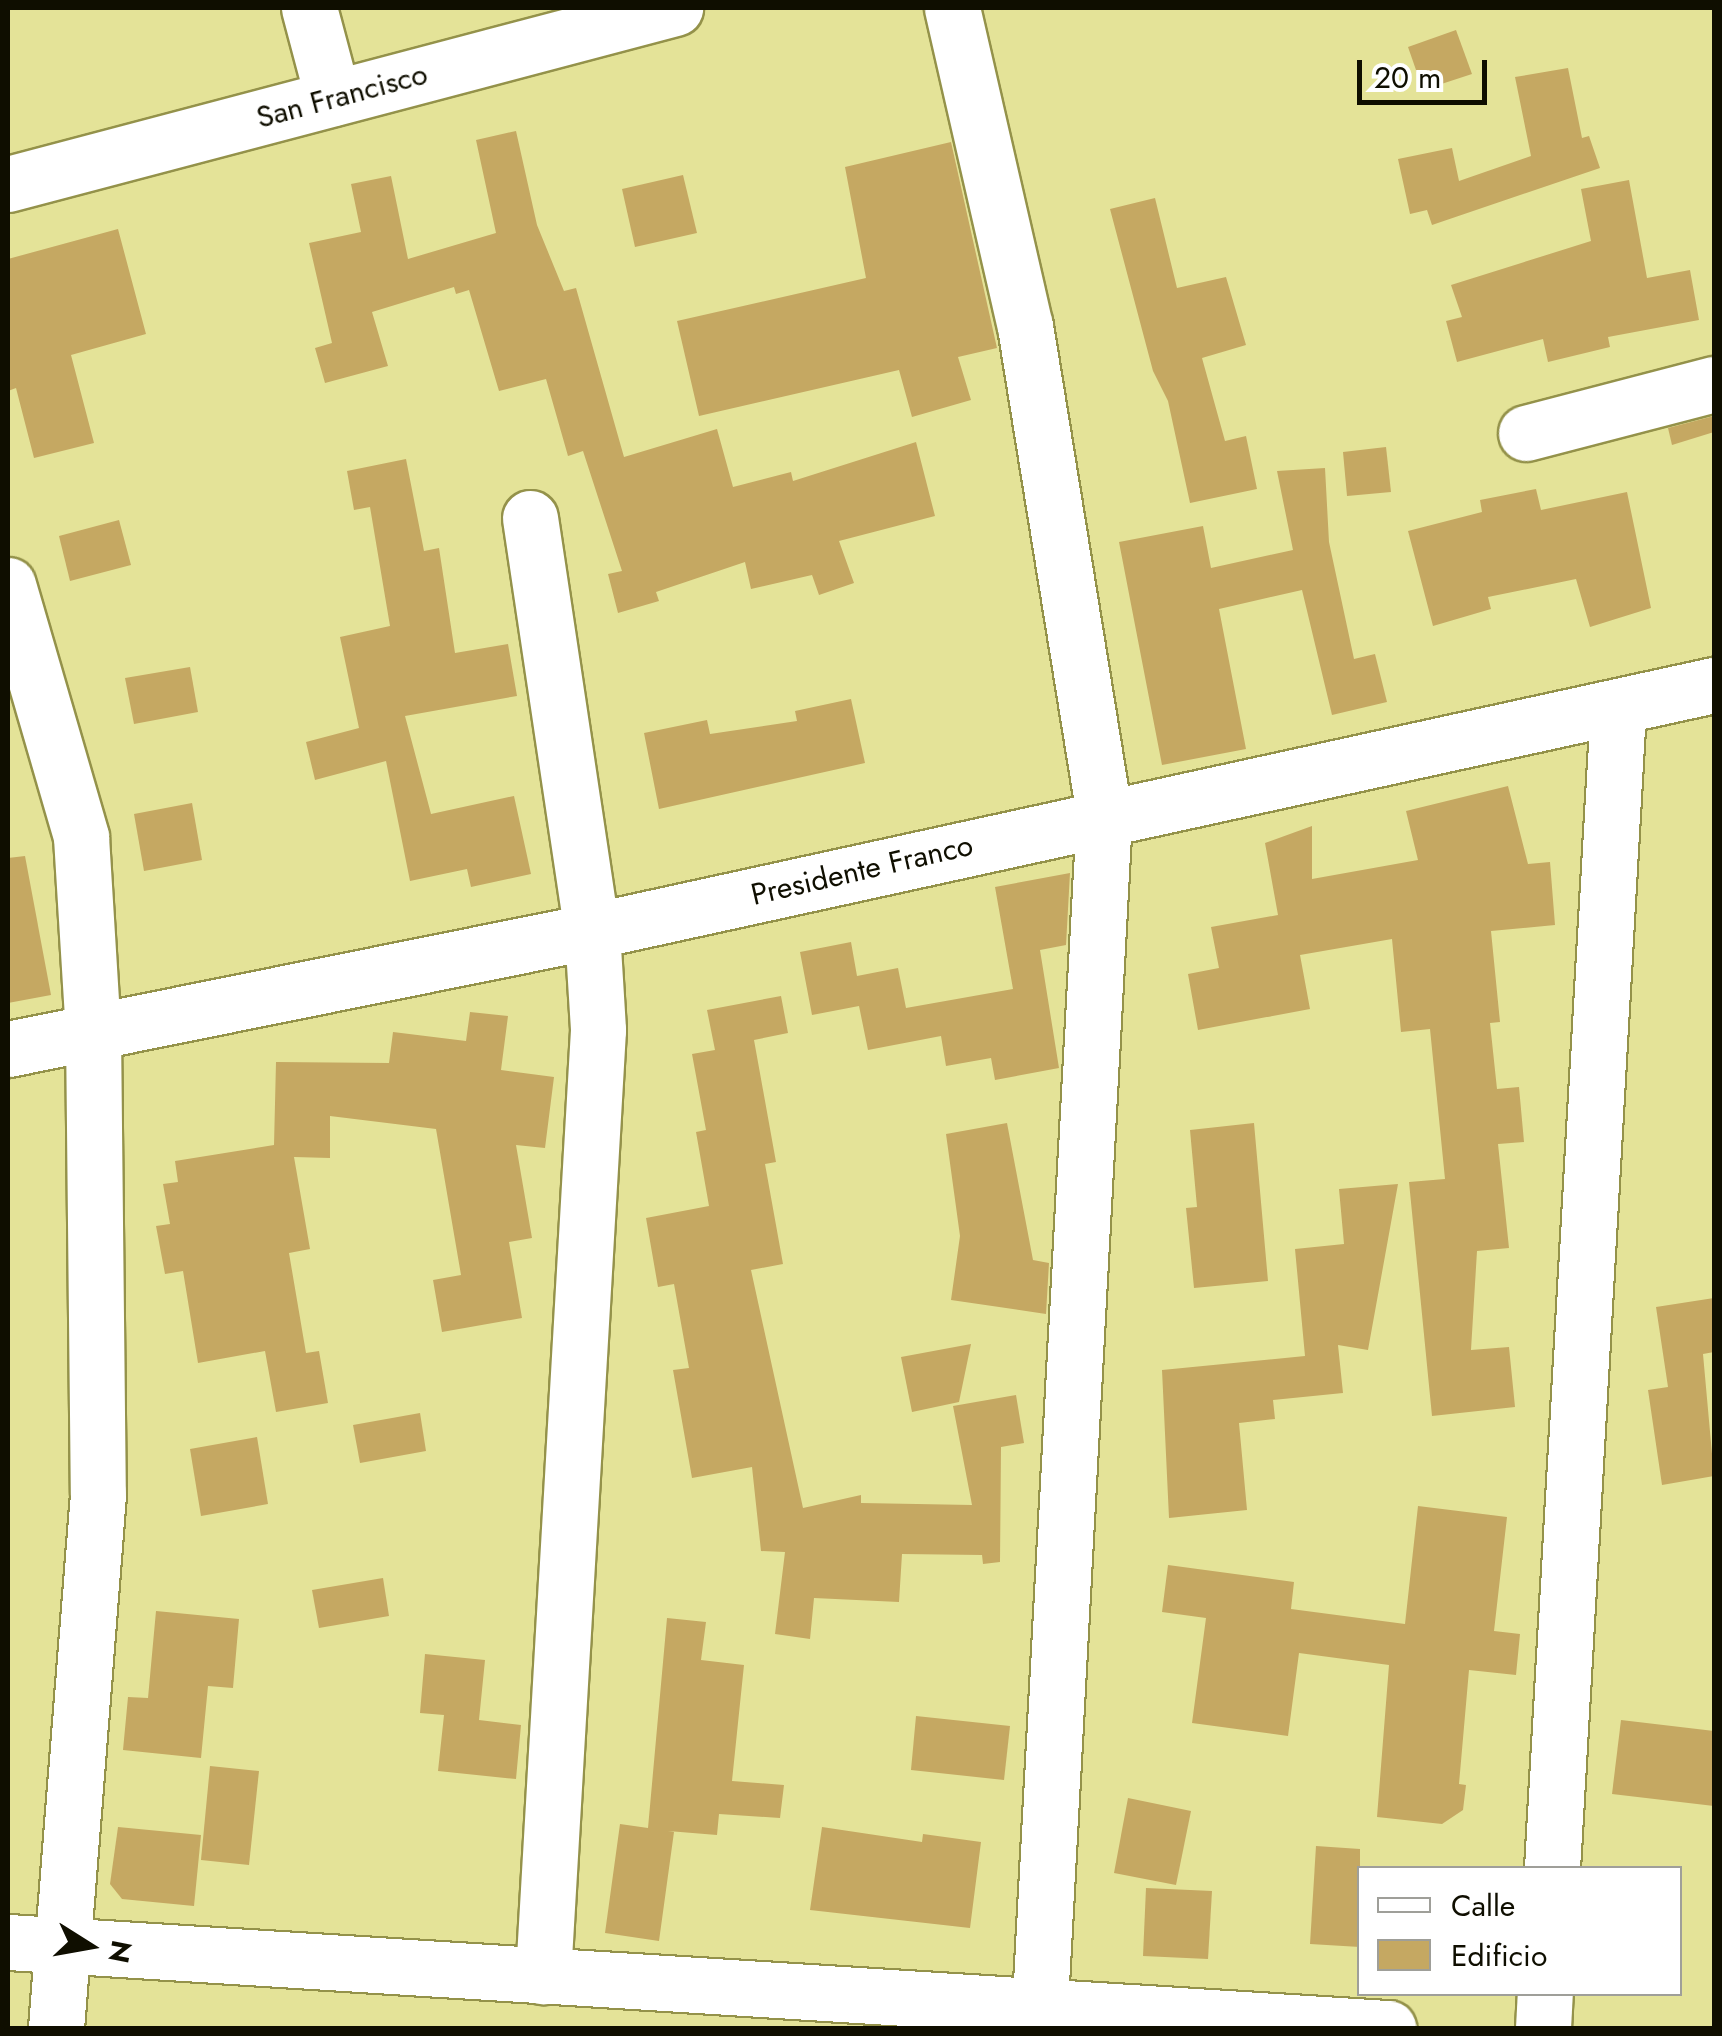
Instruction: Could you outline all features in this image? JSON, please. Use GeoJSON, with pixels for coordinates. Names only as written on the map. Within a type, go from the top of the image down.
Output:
{"type":"FeatureCollection","features":[{"type":"Feature","properties":{"kind":"street"},"geometry":{"type":"LineString","coordinates":[[309,8],[333,98]]}},
{"type":"Feature","properties":{"kind":"street","name":"San Francisco"},"geometry":{"type":"LineString","coordinates":[[8,184],[676,8]]}},
{"type":"Feature","properties":{"kind":"street"},"geometry":{"type":"LineString","coordinates":[[952,8],[1024,326],[1104,816],[1040,2003]]}},
{"type":"Feature","properties":{"kind":"street"},"geometry":{"type":"LineString","coordinates":[[1526,433],[1714,384]]}},
{"type":"Feature","properties":{"kind":"street"},"geometry":{"type":"LineString","coordinates":[[530,518],[592,931],[598,1030],[543,1976]]}},
{"type":"Feature","properties":{"kind":"street"},"geometry":{"type":"LineString","coordinates":[[8,585],[81,837],[93,1031],[98,1494],[56,2028]]}},
{"type":"Feature","properties":{"kind":"street","name":"Presidente Franco"},"geometry":{"type":"LineString","coordinates":[[8,1049],[592,931],[1104,816],[1618,710],[1714,685]]}},
{"type":"Feature","properties":{"kind":"street"},"geometry":{"type":"LineString","coordinates":[[1552,1866],[1618,710]]}},
{"type":"Feature","properties":{"kind":"street"},"geometry":{"type":"LineString","coordinates":[[8,1942],[1040,2003],[1388,2028]]}},
{"type":"Feature","properties":{"kind":"street"},"geometry":{"type":"LineString","coordinates":[[1543,2028],[1545,1996]]}},
{"type":"Feature","properties":{"kind":"building"},"geometry":{"type":"Polygon","coordinates":[[[1456,30],[1472,74],[1423,90],[1408,47],[1456,30]]]}},
{"type":"Feature","properties":{"kind":"building"},"geometry":{"type":"Polygon","coordinates":[[[1568,68],[1582,138],[1589,136],[1600,168],[1432,225],[1427,210],[1410,214],[1398,159],[1452,148],[1459,181],[1531,156],[1515,77],[1568,68]]]}},
{"type":"Feature","properties":{"kind":"building"},"geometry":{"type":"Polygon","coordinates":[[[516,131],[537,225],[564,291],[576,288],[624,457],[717,429],[733,487],[791,472],[793,481],[916,442],[935,516],[839,541],[854,583],[819,595],[812,575],[751,589],[745,562],[656,592],[659,601],[618,613],[608,574],[622,571],[583,451],[568,456],[546,379],[499,391],[469,290],[456,294],[454,287],[372,312],[388,366],[325,383],[315,348],[332,343],[309,243],[361,232],[351,184],[391,176],[408,259],[496,233],[476,140],[516,131]]]}},
{"type":"Feature","properties":{"kind":"building"},"geometry":{"type":"Polygon","coordinates":[[[951,142],[997,348],[958,357],[971,400],[912,417],[899,370],[699,416],[677,321],[866,278],[845,167],[951,142]]]}},
{"type":"Feature","properties":{"kind":"building"},"geometry":{"type":"Polygon","coordinates":[[[683,175],[697,233],[635,247],[622,189],[683,175]]]}},
{"type":"Feature","properties":{"kind":"building"},"geometry":{"type":"Polygon","coordinates":[[[1629,180],[1647,278],[1690,270],[1699,320],[1608,337],[1610,347],[1548,362],[1543,339],[1457,362],[1446,321],[1462,317],[1451,285],[1591,241],[1581,189],[1629,180]]]}},
{"type":"Feature","properties":{"kind":"building"},"geometry":{"type":"Polygon","coordinates":[[[1155,198],[1177,288],[1226,277],[1246,345],[1202,358],[1225,441],[1246,436],[1257,489],[1190,503],[1168,401],[1153,371],[1110,209],[1155,198]]]}},
{"type":"Feature","properties":{"kind":"building"},"geometry":{"type":"Polygon","coordinates":[[[118,229],[146,334],[71,355],[94,443],[34,458],[16,388],[8,391],[8,259],[118,229]]]}},
{"type":"Feature","properties":{"kind":"building"},"geometry":{"type":"Polygon","coordinates":[[[1714,416],[1714,432],[1672,445],[1668,428],[1714,416]]]}},
{"type":"Feature","properties":{"kind":"building"},"geometry":{"type":"Polygon","coordinates":[[[1386,447],[1391,492],[1347,496],[1343,452],[1386,447]]]}},
{"type":"Feature","properties":{"kind":"building"},"geometry":{"type":"Polygon","coordinates":[[[406,459],[424,551],[439,548],[455,653],[508,644],[517,696],[405,716],[431,814],[514,796],[531,874],[471,887],[467,869],[410,881],[386,761],[315,780],[306,742],[359,728],[340,637],[390,626],[370,507],[354,510],[347,471],[406,459]]]}},
{"type":"Feature","properties":{"kind":"building"},"geometry":{"type":"Polygon","coordinates":[[[1325,468],[1329,542],[1354,659],[1375,654],[1387,702],[1332,715],[1302,590],[1219,609],[1246,749],[1162,765],[1119,542],[1203,526],[1211,568],[1293,550],[1277,471],[1325,468]]]}},
{"type":"Feature","properties":{"kind":"building"},"geometry":{"type":"Polygon","coordinates":[[[1536,489],[1541,510],[1627,492],[1651,608],[1590,627],[1576,579],[1488,597],[1491,609],[1433,626],[1408,531],[1482,512],[1480,500],[1536,489]]]}},
{"type":"Feature","properties":{"kind":"building"},"geometry":{"type":"Polygon","coordinates":[[[119,520],[131,565],[70,581],[59,536],[119,520]]]}},
{"type":"Feature","properties":{"kind":"building"},"geometry":{"type":"Polygon","coordinates":[[[190,667],[198,712],[134,724],[125,678],[190,667]]]}},
{"type":"Feature","properties":{"kind":"building"},"geometry":{"type":"Polygon","coordinates":[[[851,699],[865,763],[659,809],[644,733],[707,720],[710,734],[797,721],[795,711],[851,699]]]}},
{"type":"Feature","properties":{"kind":"building"},"geometry":{"type":"Polygon","coordinates":[[[1508,786],[1528,864],[1550,862],[1555,925],[1491,931],[1500,1022],[1490,1023],[1497,1089],[1519,1087],[1524,1142],[1498,1144],[1509,1248],[1477,1251],[1471,1350],[1509,1347],[1515,1407],[1432,1416],[1409,1182],[1445,1179],[1430,1029],[1401,1032],[1392,939],[1300,955],[1310,1009],[1198,1030],[1188,974],[1219,968],[1211,927],[1278,915],[1265,843],[1312,826],[1312,879],[1418,860],[1406,811],[1508,786]]]}},
{"type":"Feature","properties":{"kind":"building"},"geometry":{"type":"Polygon","coordinates":[[[192,803],[202,860],[144,871],[134,814],[192,803]]]}},
{"type":"Feature","properties":{"kind":"building"},"geometry":{"type":"Polygon","coordinates":[[[25,856],[51,995],[8,1003],[8,858],[25,856]]]}},
{"type":"Feature","properties":{"kind":"building"},"geometry":{"type":"Polygon","coordinates":[[[1070,873],[1066,945],[1040,950],[1059,1068],[995,1080],[991,1058],[946,1066],[941,1036],[868,1050],[859,1006],[812,1015],[800,952],[851,942],[857,976],[898,968],[906,1008],[1013,989],[995,887],[1070,873]]]}},
{"type":"Feature","properties":{"kind":"building"},"geometry":{"type":"Polygon","coordinates":[[[781,996],[788,1033],[754,1040],[776,1162],[765,1164],[783,1264],[751,1270],[803,1508],[861,1495],[861,1503],[972,1505],[953,1406],[1016,1395],[1024,1443],[1001,1447],[1000,1562],[983,1564],[982,1555],[902,1554],[899,1602],[814,1598],[810,1639],[775,1634],[785,1552],[761,1551],[752,1467],[692,1478],[673,1370],[689,1368],[674,1284],[658,1287],[646,1218],[709,1206],[696,1132],[706,1130],[692,1054],[715,1050],[707,1010],[781,996]]]}},
{"type":"Feature","properties":{"kind":"building"},"geometry":{"type":"Polygon","coordinates":[[[470,1012],[508,1016],[501,1070],[554,1077],[545,1148],[516,1145],[532,1238],[509,1242],[522,1318],[442,1332],[433,1280],[461,1275],[436,1129],[330,1116],[330,1158],[294,1157],[310,1249],[289,1253],[306,1353],[319,1351],[328,1403],[276,1412],[265,1351],[198,1363],[183,1271],[165,1274],[156,1226],[170,1224],[163,1184],[178,1182],[175,1161],[274,1145],[276,1062],[389,1063],[393,1032],[466,1041],[470,1012]]]}},
{"type":"Feature","properties":{"kind":"building"},"geometry":{"type":"Polygon","coordinates":[[[1007,1123],[1033,1260],[1049,1263],[1046,1314],[951,1300],[960,1236],[946,1134],[1007,1123]]]}},
{"type":"Feature","properties":{"kind":"building"},"geometry":{"type":"Polygon","coordinates":[[[1254,1123],[1268,1281],[1194,1288],[1186,1208],[1197,1207],[1190,1130],[1254,1123]]]}},
{"type":"Feature","properties":{"kind":"building"},"geometry":{"type":"Polygon","coordinates":[[[1398,1184],[1368,1350],[1338,1345],[1343,1393],[1273,1400],[1275,1419],[1239,1423],[1247,1510],[1169,1518],[1162,1370],[1305,1356],[1295,1249],[1344,1244],[1339,1189],[1398,1184]]]}},
{"type":"Feature","properties":{"kind":"building"},"geometry":{"type":"Polygon","coordinates":[[[1714,1298],[1714,1352],[1703,1354],[1714,1476],[1662,1485],[1648,1390],[1668,1387],[1656,1307],[1714,1298]]]}},
{"type":"Feature","properties":{"kind":"building"},"geometry":{"type":"Polygon","coordinates":[[[971,1344],[959,1402],[912,1412],[901,1357],[971,1344]]]}},
{"type":"Feature","properties":{"kind":"building"},"geometry":{"type":"Polygon","coordinates":[[[420,1413],[426,1451],[360,1463],[353,1425],[420,1413]]]}},
{"type":"Feature","properties":{"kind":"building"},"geometry":{"type":"Polygon","coordinates":[[[257,1437],[268,1504],[201,1516],[190,1449],[257,1437]]]}},
{"type":"Feature","properties":{"kind":"building"},"geometry":{"type":"Polygon","coordinates":[[[1418,1506],[1507,1517],[1494,1631],[1520,1634],[1516,1675],[1469,1670],[1459,1784],[1466,1785],[1463,1810],[1442,1824],[1377,1817],[1389,1665],[1299,1653],[1288,1736],[1192,1723],[1206,1618],[1162,1612],[1168,1565],[1294,1582],[1291,1609],[1405,1624],[1418,1506]]]}},
{"type":"Feature","properties":{"kind":"building"},"geometry":{"type":"Polygon","coordinates":[[[383,1578],[389,1616],[319,1628],[312,1590],[383,1578]]]}},
{"type":"Feature","properties":{"kind":"building"},"geometry":{"type":"Polygon","coordinates":[[[156,1611],[239,1619],[233,1688],[208,1686],[201,1758],[123,1750],[128,1697],[148,1698],[156,1611]]]}},
{"type":"Feature","properties":{"kind":"building"},"geometry":{"type":"Polygon","coordinates":[[[667,1618],[706,1622],[701,1660],[744,1665],[732,1781],[784,1785],[780,1818],[719,1814],[717,1835],[668,1831],[674,1832],[659,1941],[605,1933],[620,1824],[648,1828],[667,1618]]]}},
{"type":"Feature","properties":{"kind":"building"},"geometry":{"type":"Polygon","coordinates":[[[425,1654],[485,1660],[479,1720],[521,1725],[516,1779],[438,1771],[444,1715],[420,1713],[425,1654]]]}},
{"type":"Feature","properties":{"kind":"building"},"geometry":{"type":"Polygon","coordinates":[[[916,1716],[1010,1726],[1004,1780],[911,1770],[916,1716]]]}},
{"type":"Feature","properties":{"kind":"building"},"geometry":{"type":"Polygon","coordinates":[[[1621,1720],[1714,1731],[1714,1806],[1612,1794],[1621,1720]]]}},
{"type":"Feature","properties":{"kind":"building"},"geometry":{"type":"Polygon","coordinates":[[[210,1766],[259,1771],[249,1865],[201,1860],[210,1766]]]}},
{"type":"Feature","properties":{"kind":"building"},"geometry":{"type":"Polygon","coordinates":[[[1128,1798],[1191,1811],[1176,1885],[1114,1873],[1128,1798]]]}},
{"type":"Feature","properties":{"kind":"building"},"geometry":{"type":"Polygon","coordinates":[[[118,1827],[201,1835],[194,1906],[122,1899],[110,1884],[118,1827]]]}},
{"type":"Feature","properties":{"kind":"building"},"geometry":{"type":"Polygon","coordinates":[[[822,1827],[922,1842],[923,1834],[981,1842],[970,1928],[810,1910],[822,1827]]]}},
{"type":"Feature","properties":{"kind":"building"},"geometry":{"type":"Polygon","coordinates":[[[1316,1846],[1360,1849],[1357,1947],[1310,1944],[1316,1846]]]}},
{"type":"Feature","properties":{"kind":"building"},"geometry":{"type":"Polygon","coordinates":[[[1146,1888],[1212,1891],[1208,1959],[1143,1956],[1146,1888]]]}}]}
